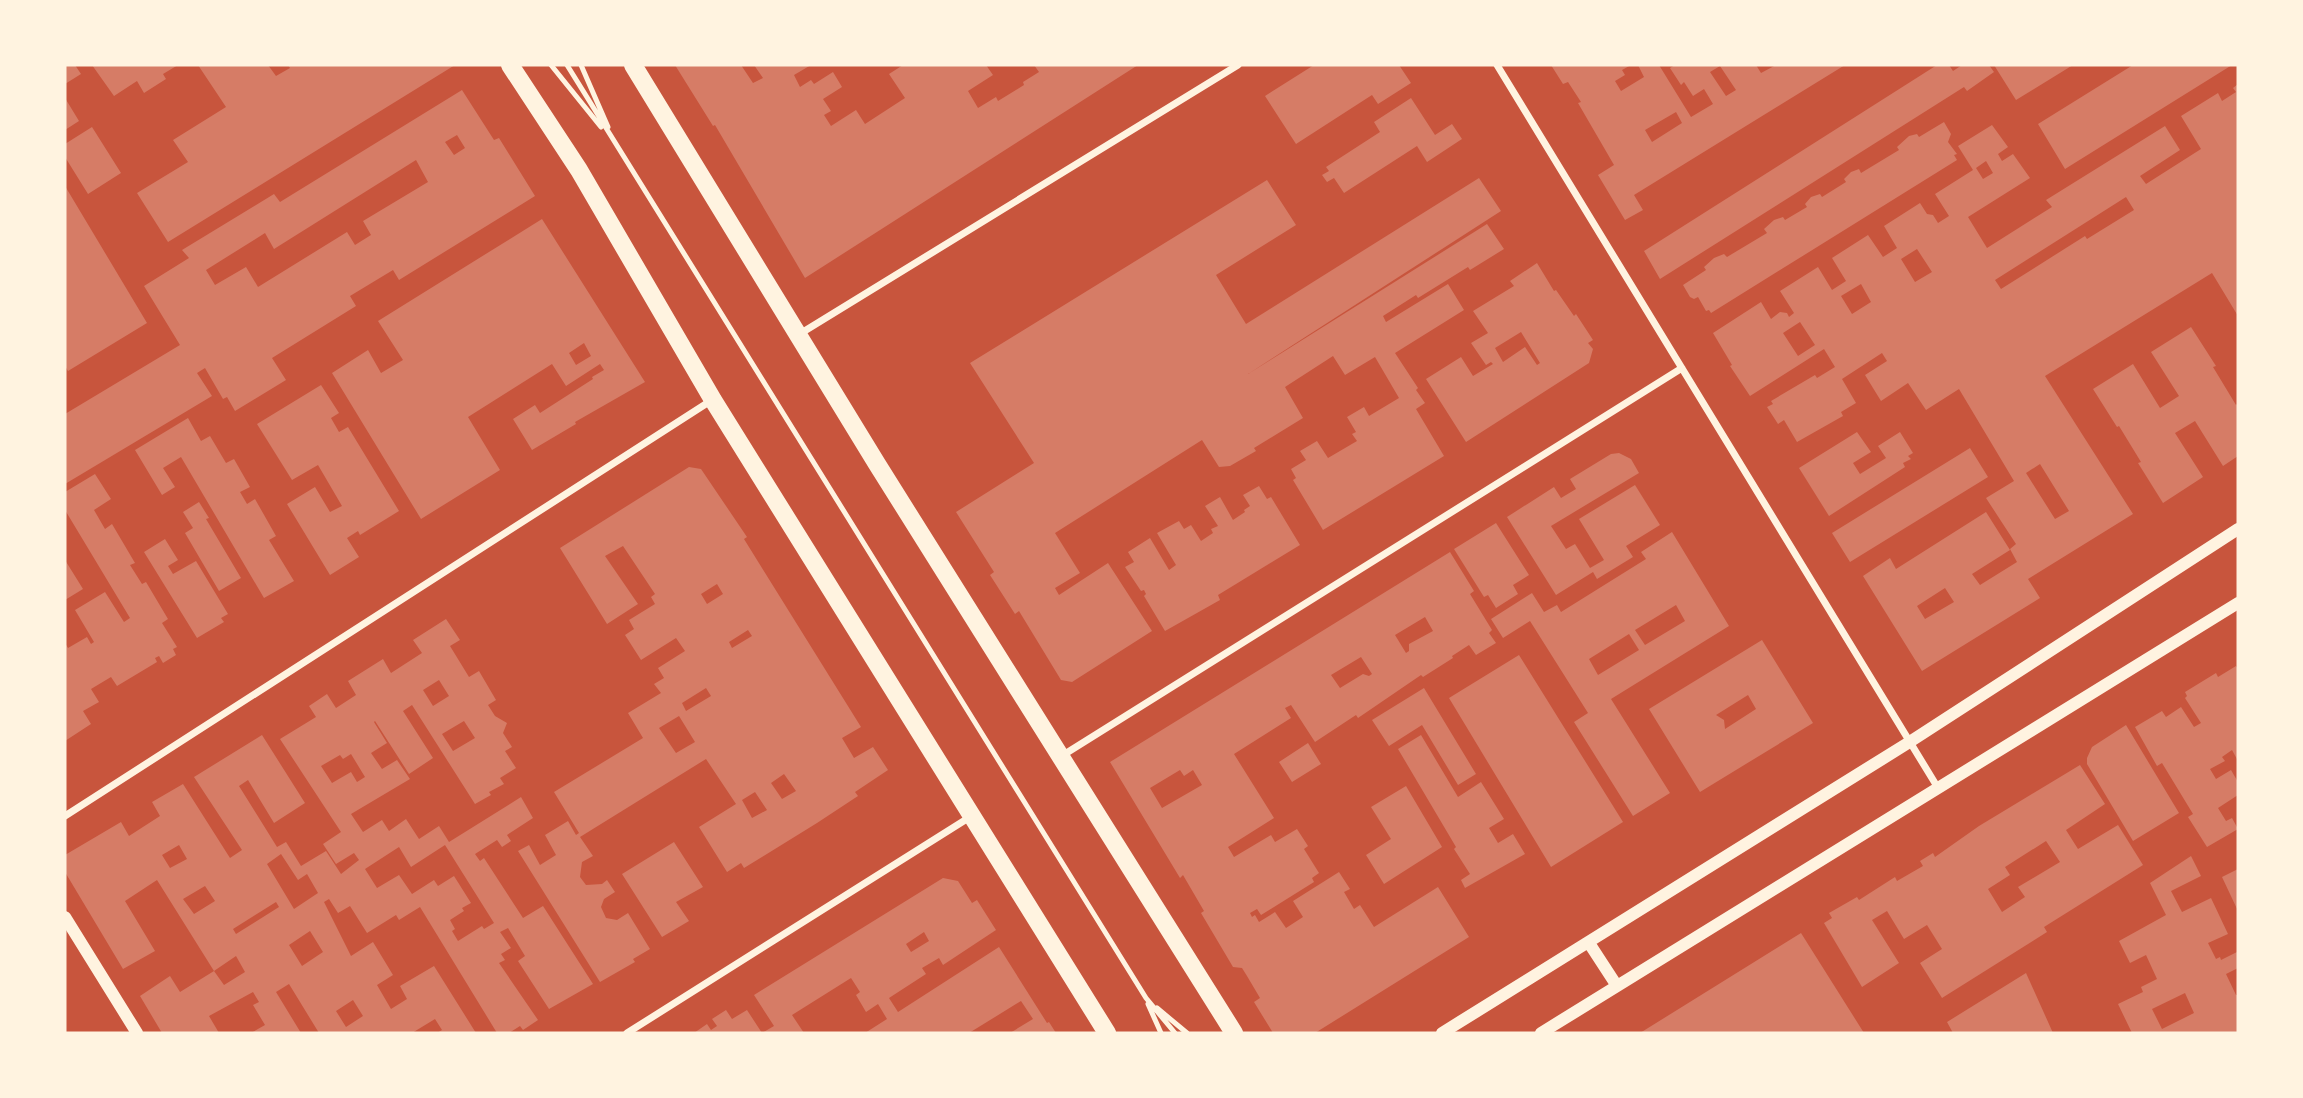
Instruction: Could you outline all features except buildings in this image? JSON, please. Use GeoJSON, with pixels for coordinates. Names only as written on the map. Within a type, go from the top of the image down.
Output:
{"type":"FeatureCollection","features":[{"type":"Feature","properties":{"kind":"main road"},"geometry":{"type":"LineString","coordinates":[[510,65],[579,170],[713,400],[1107,1033]]}},
{"type":"Feature","properties":{"kind":"main road"},"geometry":{"type":"LineString","coordinates":[[633,65],[1060,757],[1234,1033]]}},
{"type":"Feature","properties":{"kind":"street"},"geometry":{"type":"LineString","coordinates":[[798,335],[1238,65]]}},
{"type":"Feature","properties":{"kind":"street"},"geometry":{"type":"LineString","coordinates":[[1497,65],[1908,743],[1938,788]]}},
{"type":"Feature","properties":{"kind":"street"},"geometry":{"type":"LineString","coordinates":[[1060,757],[1682,368]]}},
{"type":"Feature","properties":{"kind":"street"},"geometry":{"type":"LineString","coordinates":[[65,816],[713,400]]}},
{"type":"Feature","properties":{"kind":"street"},"geometry":{"type":"LineString","coordinates":[[1443,1033],[1908,743],[2238,529]]}},
{"type":"Feature","properties":{"kind":"street"},"geometry":{"type":"LineString","coordinates":[[1541,1033],[2238,603]]}},
{"type":"Feature","properties":{"kind":"street"},"geometry":{"type":"LineString","coordinates":[[627,1033],[972,816]]}},
{"type":"Feature","properties":{"kind":"street"},"geometry":{"type":"LineString","coordinates":[[65,918],[137,1033]]}},
{"type":"Feature","properties":{"kind":"street"},"geometry":{"type":"LineString","coordinates":[[1589,943],[1617,986]]}},
{"type":"Feature","properties":{"kind":"lane"},"geometry":{"type":"LineString","coordinates":[[551,65],[616,146]]}},
{"type":"Feature","properties":{"kind":"lane"},"geometry":{"type":"LineString","coordinates":[[566,65],[1146,998],[1175,1033]]}},
{"type":"Feature","properties":{"kind":"lane"},"geometry":{"type":"LineString","coordinates":[[581,65],[616,146]]}},
{"type":"Feature","properties":{"kind":"lane"},"geometry":{"type":"LineString","coordinates":[[1146,998],[1161,1033]]}},
{"type":"Feature","properties":{"kind":"lane"},"geometry":{"type":"LineString","coordinates":[[1146,998],[1187,1033]]}}]}
